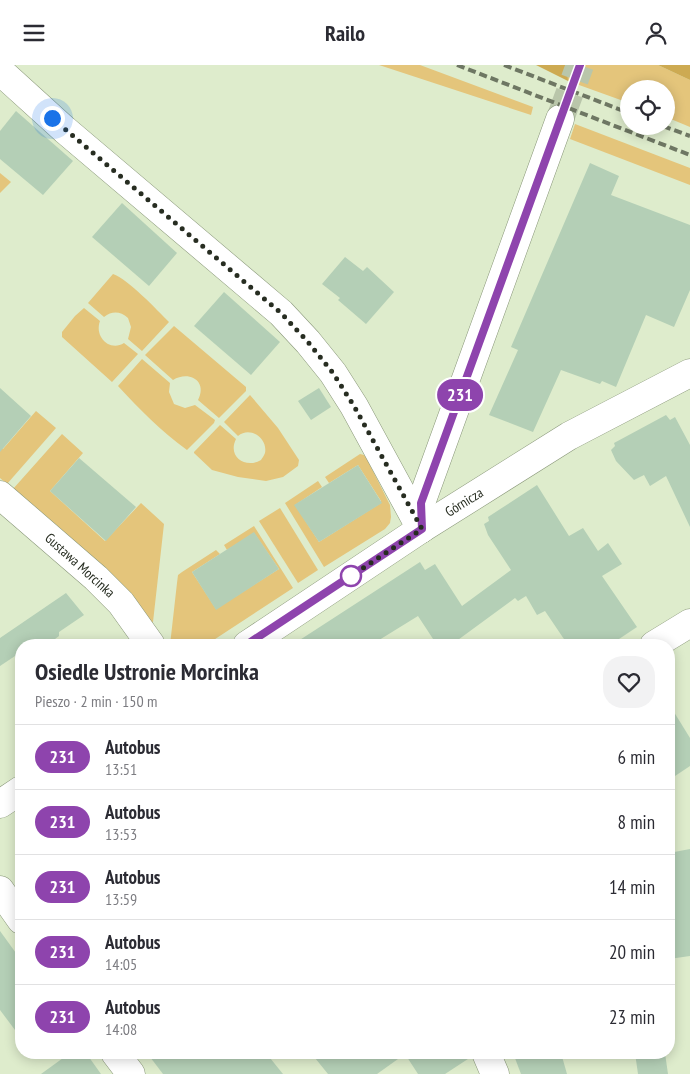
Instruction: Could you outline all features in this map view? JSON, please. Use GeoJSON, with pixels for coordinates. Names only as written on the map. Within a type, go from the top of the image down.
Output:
{"type":"FeatureCollection","features":[{"type":"Feature","properties":{"kind":"street"},"geometry":{"type":"LineString","coordinates":[[0,71],[65,130],[281,313],[302,334],[333,373],[354,406],[422,529]]}},
{"type":"Feature","properties":{"kind":"street"},"geometry":{"type":"LineString","coordinates":[[422,529],[421,503],[560,119]]}},
{"type":"Feature","properties":{"kind":"street","name":"Górnicza"},"geometry":{"type":"LineString","coordinates":[[255,639],[568,436],[690,373]]}},
{"type":"Feature","properties":{"kind":"street","name":"Gustawa Morcinka"},"geometry":{"type":"LineString","coordinates":[[0,495],[109,590],[122,603],[147,639]]}},
{"type":"Feature","properties":{"kind":"street"},"geometry":{"type":"LineString","coordinates":[[664,639],[690,623]]}},
{"type":"Feature","properties":{"kind":"street"},"geometry":{"type":"LineString","coordinates":[[0,890],[15,911]]}},
{"type":"Feature","properties":{"kind":"street"},"geometry":{"type":"LineString","coordinates":[[120,1059],[131,1074]]}},
{"type":"Feature","properties":{"kind":"street"},"geometry":{"type":"LineString","coordinates":[[489,1059],[495,1074]]}},
{"type":"Feature","properties":{"kind":"shaded area"},"geometry":{"type":"Polygon","coordinates":[[[379,65],[420,65],[533,107],[531,115],[379,65]]]}},
{"type":"Feature","properties":{"kind":"shaded area"},"geometry":{"type":"Polygon","coordinates":[[[536,65],[567,65],[568,81],[536,65]]]}},
{"type":"Feature","properties":{"kind":"shaded area"},"geometry":{"type":"Polygon","coordinates":[[[567,65],[658,65],[690,80],[690,127],[675,121],[675,80],[620,80],[620,100],[568,81],[567,65]]]}},
{"type":"Feature","properties":{"kind":"shaded area"},"geometry":{"type":"Polygon","coordinates":[[[658,65],[690,65],[690,80],[658,65]]]}},
{"type":"Feature","properties":{"kind":"shaded area"},"geometry":{"type":"Polygon","coordinates":[[[575,124],[690,168],[690,185],[570,139],[575,124]]]}},
{"type":"Feature","properties":{"kind":"shaded area"},"geometry":{"type":"Polygon","coordinates":[[[0,173],[11,182],[0,193],[0,173]]]}},
{"type":"Feature","properties":{"kind":"shaded area"},"geometry":{"type":"Polygon","coordinates":[[[113,274],[134,288],[169,322],[142,351],[128,339],[131,327],[128,318],[116,313],[104,317],[88,303],[113,274]]]}},
{"type":"Feature","properties":{"kind":"shaded area"},"geometry":{"type":"Polygon","coordinates":[[[84,308],[100,321],[99,332],[105,341],[114,346],[124,343],[138,354],[112,382],[62,337],[62,332],[84,308]]]}},
{"type":"Feature","properties":{"kind":"shaded area"},"geometry":{"type":"Polygon","coordinates":[[[174,326],[246,387],[246,391],[219,418],[198,400],[201,387],[195,379],[185,376],[173,380],[145,355],[174,326]]]}},
{"type":"Feature","properties":{"kind":"shaded area"},"geometry":{"type":"Polygon","coordinates":[[[142,359],[170,383],[169,392],[174,404],[185,408],[195,405],[215,420],[187,450],[168,435],[118,386],[142,359]]]}},
{"type":"Feature","properties":{"kind":"shaded area"},"geometry":{"type":"Polygon","coordinates":[[[250,395],[278,428],[299,460],[298,466],[283,477],[266,481],[238,477],[212,470],[194,453],[220,425],[236,439],[234,451],[240,460],[250,463],[261,460],[265,453],[265,448],[261,438],[248,432],[238,436],[224,422],[250,395]]]}},
{"type":"Feature","properties":{"kind":"shaded area"},"geometry":{"type":"Polygon","coordinates":[[[36,411],[56,428],[7,484],[0,478],[0,447],[3,449],[36,411]]]}},
{"type":"Feature","properties":{"kind":"shaded area"},"geometry":{"type":"Polygon","coordinates":[[[62,434],[83,453],[50,491],[105,541],[141,503],[164,524],[153,622],[150,623],[13,489],[62,434]]]}},
{"type":"Feature","properties":{"kind":"shaded area"},"geometry":{"type":"Polygon","coordinates":[[[360,454],[364,455],[367,459],[390,505],[390,523],[385,529],[324,567],[285,503],[318,481],[322,487],[295,505],[319,542],[381,503],[358,465],[329,483],[325,477],[360,454]]]}},
{"type":"Feature","properties":{"kind":"shaded area"},"geometry":{"type":"Polygon","coordinates":[[[280,508],[318,570],[298,583],[259,521],[280,508]]]}},
{"type":"Feature","properties":{"kind":"shaded area"},"geometry":{"type":"Polygon","coordinates":[[[254,526],[293,588],[215,639],[171,639],[178,575],[216,550],[220,554],[192,572],[216,609],[279,569],[254,533],[227,550],[224,545],[254,526]]]}},
{"type":"Feature","properties":{"kind":"building"},"geometry":{"type":"Polygon","coordinates":[[[16,111],[73,161],[43,195],[0,159],[0,131],[16,111]]]}},
{"type":"Feature","properties":{"kind":"building"},"geometry":{"type":"Polygon","coordinates":[[[590,163],[619,176],[611,195],[690,225],[690,290],[674,327],[646,315],[616,387],[602,381],[600,384],[561,370],[533,432],[489,415],[518,350],[511,347],[590,163]]]}},
{"type":"Feature","properties":{"kind":"building"},"geometry":{"type":"Polygon","coordinates":[[[122,203],[177,253],[149,286],[92,237],[122,203]]]}},
{"type":"Feature","properties":{"kind":"building"},"geometry":{"type":"Polygon","coordinates":[[[345,257],[363,271],[367,267],[394,292],[366,324],[338,300],[340,298],[322,284],[345,257]]]}},
{"type":"Feature","properties":{"kind":"building"},"geometry":{"type":"Polygon","coordinates":[[[224,292],[280,342],[251,375],[194,326],[224,292]]]}},
{"type":"Feature","properties":{"kind":"building"},"geometry":{"type":"Polygon","coordinates":[[[0,388],[31,416],[0,452],[0,388]]]}},
{"type":"Feature","properties":{"kind":"building"},"geometry":{"type":"Polygon","coordinates":[[[319,388],[331,407],[311,420],[298,401],[319,388]]]}},
{"type":"Feature","properties":{"kind":"building"},"geometry":{"type":"Polygon","coordinates":[[[666,415],[670,420],[675,417],[690,445],[690,527],[666,476],[650,486],[644,475],[634,480],[616,461],[611,450],[615,446],[614,443],[666,415]]]}},
{"type":"Feature","properties":{"kind":"building"},"geometry":{"type":"Polygon","coordinates":[[[79,458],[136,507],[106,541],[50,491],[79,458]]]}},
{"type":"Feature","properties":{"kind":"building"},"geometry":{"type":"Polygon","coordinates":[[[358,465],[382,503],[319,542],[294,505],[358,465]]]}},
{"type":"Feature","properties":{"kind":"building"},"geometry":{"type":"Polygon","coordinates":[[[537,485],[569,536],[583,528],[598,551],[608,543],[622,564],[602,576],[637,627],[619,639],[564,639],[545,611],[537,615],[526,596],[518,601],[515,598],[459,639],[433,639],[418,616],[381,639],[301,639],[420,562],[425,570],[435,564],[462,606],[511,570],[488,535],[484,524],[489,521],[488,517],[537,485]]]}},
{"type":"Feature","properties":{"kind":"building"},"geometry":{"type":"Polygon","coordinates":[[[254,532],[279,569],[216,610],[192,572],[254,532]]]}},
{"type":"Feature","properties":{"kind":"building"},"geometry":{"type":"Polygon","coordinates":[[[66,593],[84,615],[59,632],[59,636],[55,639],[15,639],[15,656],[0,666],[0,638],[66,593]]]}},
{"type":"Feature","properties":{"kind":"building"},"geometry":{"type":"Polygon","coordinates":[[[675,714],[690,738],[690,766],[675,776],[675,714]]]}},
{"type":"Feature","properties":{"kind":"building"},"geometry":{"type":"Polygon","coordinates":[[[690,849],[690,956],[675,958],[675,852],[690,849]]]}},
{"type":"Feature","properties":{"kind":"building"},"geometry":{"type":"Polygon","coordinates":[[[0,931],[15,952],[15,1030],[0,1010],[0,931]]]}},
{"type":"Feature","properties":{"kind":"building"},"geometry":{"type":"Polygon","coordinates":[[[62,1059],[90,1059],[101,1074],[41,1074],[62,1059]]]}},
{"type":"Feature","properties":{"kind":"building"},"geometry":{"type":"Polygon","coordinates":[[[152,1059],[271,1059],[283,1074],[163,1074],[152,1059]]]}},
{"type":"Feature","properties":{"kind":"building"},"geometry":{"type":"Polygon","coordinates":[[[316,1059],[398,1059],[377,1074],[328,1074],[316,1059]]]}},
{"type":"Feature","properties":{"kind":"building"},"geometry":{"type":"Polygon","coordinates":[[[408,1059],[468,1059],[445,1074],[418,1074],[408,1059]]]}},
{"type":"Feature","properties":{"kind":"building"},"geometry":{"type":"Polygon","coordinates":[[[515,1059],[563,1059],[567,1074],[521,1074],[515,1059]]]}},
{"type":"Feature","properties":{"kind":"building"},"geometry":{"type":"Polygon","coordinates":[[[636,1059],[666,1059],[668,1074],[638,1074],[636,1059]]]}},
{"type":"Feature","properties":{"kind":"tunnel"},"geometry":{"type":"LineString","coordinates":[[560,119],[580,65]]}},
{"type":"Feature","properties":{"kind":"railway"},"geometry":{"type":"LineString","coordinates":[[457,65],[690,155]]}},
{"type":"Feature","properties":{"kind":"railway"},"geometry":{"type":"LineString","coordinates":[[504,65],[620,110]]}},
{"type":"Feature","properties":{"kind":"railway"},"geometry":{"type":"LineString","coordinates":[[675,130],[690,136]]}},
{"type":"Feature","properties":{"kind":"bus line","name":"231"},"geometry":{"type":"LineString","coordinates":[[255,639],[422,529],[421,503],[580,65]]}},
{"type":"Feature","properties":{"kind":"route"},"geometry":{"type":"LineString","coordinates":[[52,118],[281,313],[333,373],[354,406],[422,529],[351,576]]}}]}
